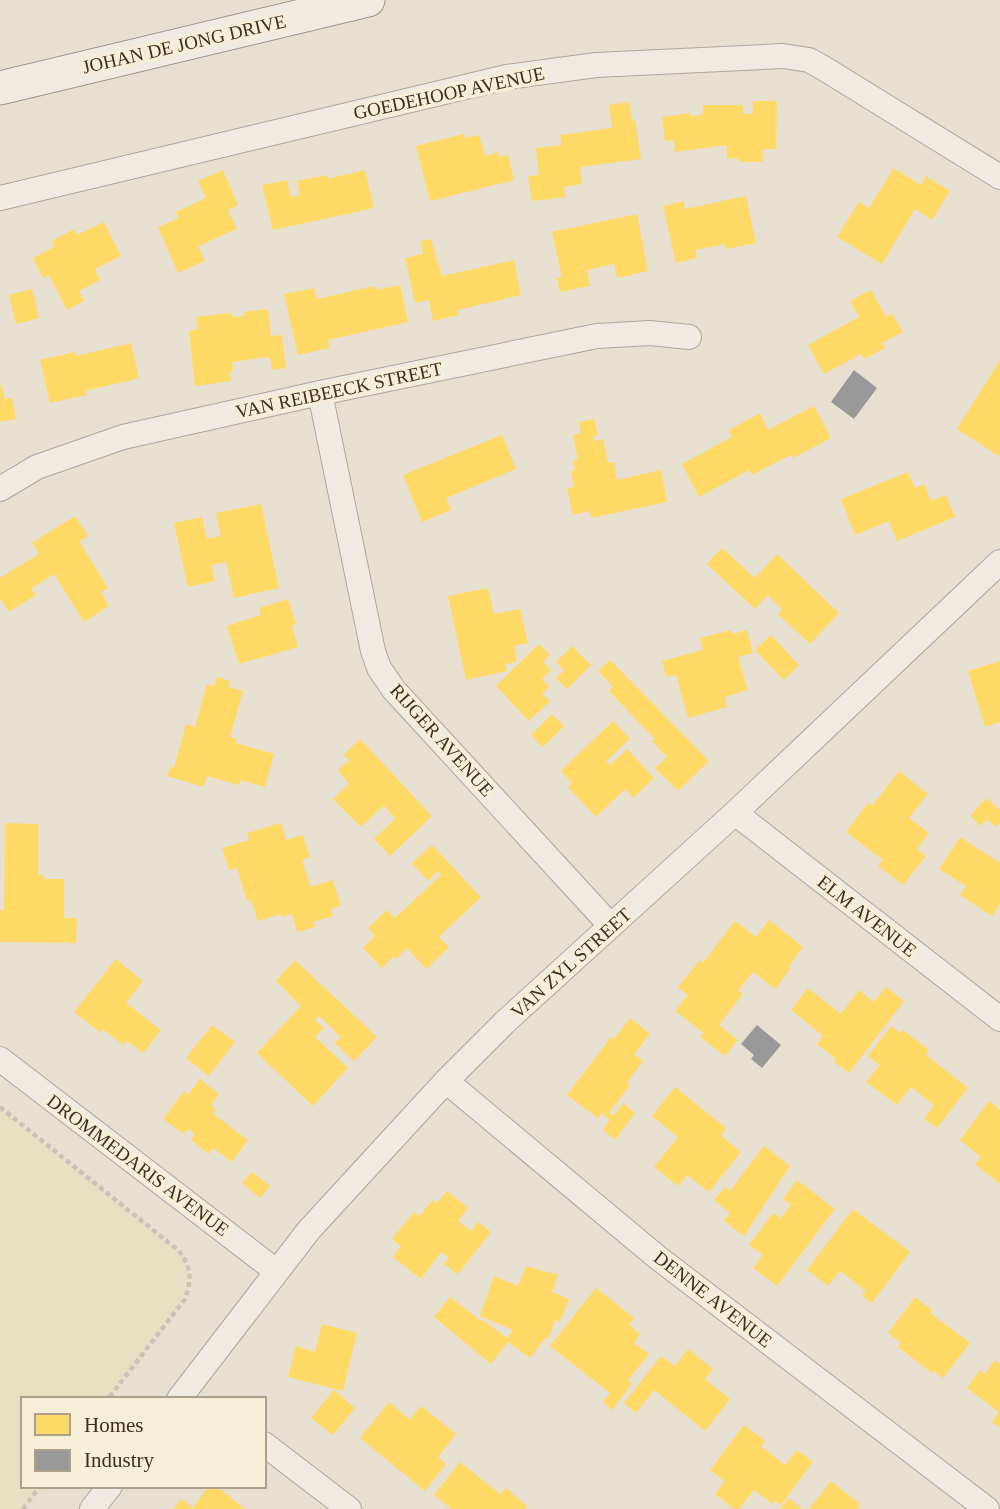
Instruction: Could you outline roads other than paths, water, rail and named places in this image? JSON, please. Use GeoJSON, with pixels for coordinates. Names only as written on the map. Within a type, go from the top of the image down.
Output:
{"type":"FeatureCollection","features":[{"type":"Feature","properties":{"kind":"street","name":"JOHAN DE JONG DRIVE"},"geometry":{"type":"LineString","coordinates":[[0,88],[368,0]]}},
{"type":"Feature","properties":{"kind":"street","name":"GOEDEHOOP AVENUE"},"geometry":{"type":"LineString","coordinates":[[0,198],[507,77],[596,65],[783,56],[809,60],[1000,177]]}},
{"type":"Feature","properties":{"kind":"street","name":"VAN REIBEECK STREET"},"geometry":{"type":"LineString","coordinates":[[0,489],[37,467],[123,437],[320,393],[597,336],[650,332],[689,337]]}},
{"type":"Feature","properties":{"kind":"street","name":"RIJGER AVENUE"},"geometry":{"type":"LineString","coordinates":[[320,393],[373,651],[379,667],[394,690],[611,926]]}},
{"type":"Feature","properties":{"kind":"street","name":"VAN ZYL STREET"},"geometry":{"type":"LineString","coordinates":[[192,1395],[276,1271],[309,1230],[446,1081],[505,1022],[735,813],[1000,562]]}},
{"type":"Feature","properties":{"kind":"street","name":"ELM AVENUE"},"geometry":{"type":"LineString","coordinates":[[735,813],[1000,1019]]}},
{"type":"Feature","properties":{"kind":"street","name":"DROMMEDARIS AVENUE"},"geometry":{"type":"LineString","coordinates":[[0,1059],[276,1271]]}},
{"type":"Feature","properties":{"kind":"street","name":"DENNE AVENUE"},"geometry":{"type":"LineString","coordinates":[[446,1081],[657,1257],[987,1509]]}},
{"type":"Feature","properties":{"kind":"street"},"geometry":{"type":"LineString","coordinates":[[266,1446],[349,1509]]}},
{"type":"Feature","properties":{"kind":"street"},"geometry":{"type":"LineString","coordinates":[[92,1509],[108,1488]]}}]}
